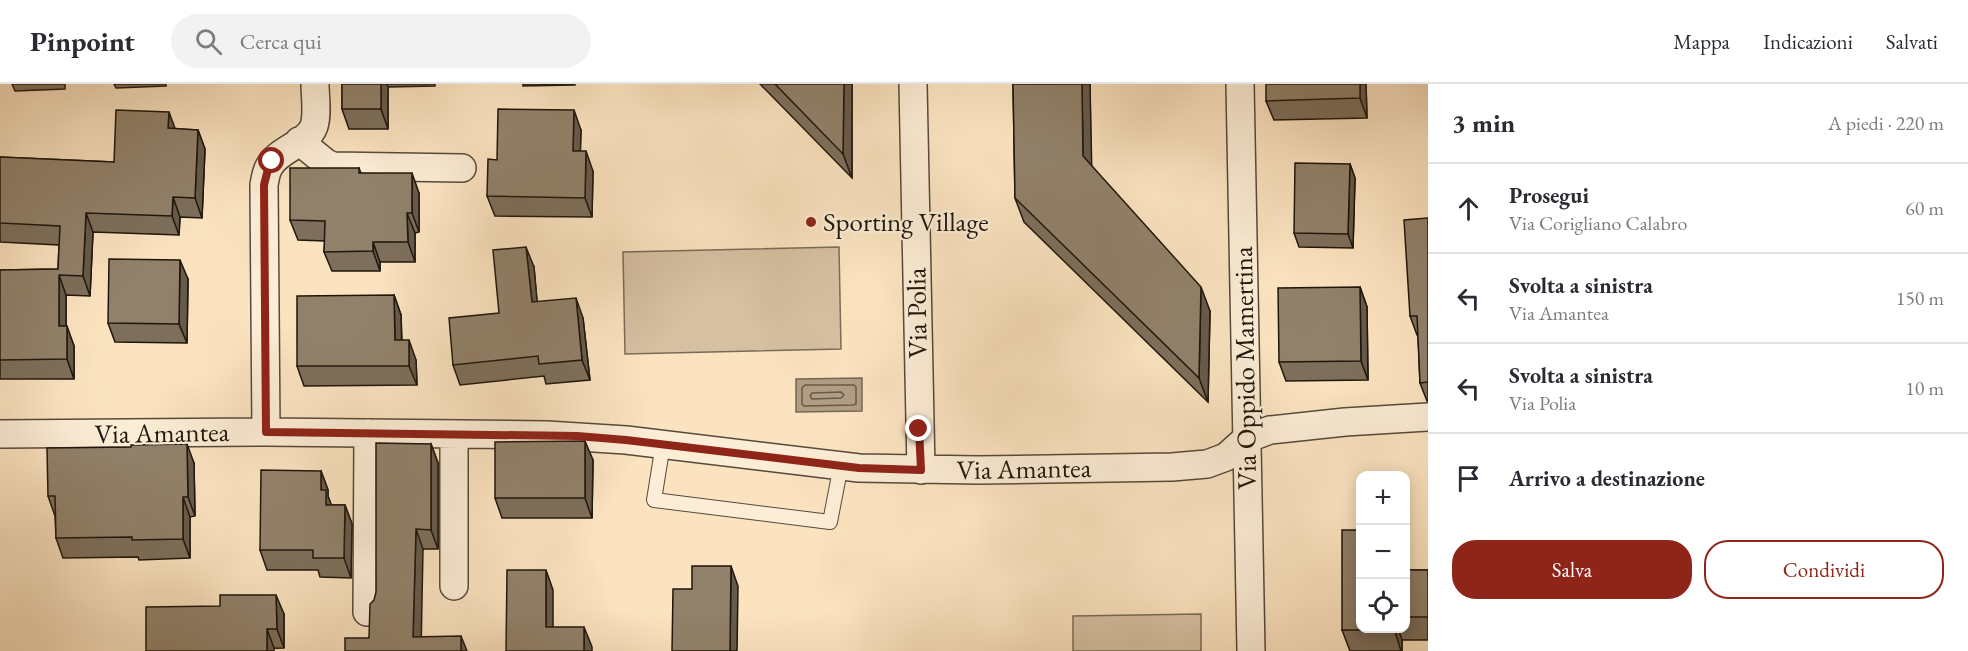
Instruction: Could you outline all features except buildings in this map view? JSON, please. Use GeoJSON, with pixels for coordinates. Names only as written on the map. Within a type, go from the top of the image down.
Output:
{"type":"FeatureCollection","features":[{"type":"Feature","properties":{"kind":"street"},"geometry":{"type":"LineString","coordinates":[[266,432],[264,185],[272,161],[311,132],[315,124],[315,84]]}},
{"type":"Feature","properties":{"kind":"street","name":"Via Polia"},"geometry":{"type":"LineString","coordinates":[[913,84],[921,470]]}},
{"type":"Feature","properties":{"kind":"street","name":"Via Oppido Mamertina"},"geometry":{"type":"LineString","coordinates":[[1240,84],[1251,651]]}},
{"type":"Feature","properties":{"kind":"street"},"geometry":{"type":"LineString","coordinates":[[299,141],[333,166],[462,168]]}},
{"type":"Feature","properties":{"kind":"street","name":"Via Amantea"},"geometry":{"type":"LineString","coordinates":[[0,434],[266,432],[577,436],[859,468],[921,470],[1172,467],[1207,464],[1226,457],[1246,439],[1260,432],[1277,428],[1428,417]]}},
{"type":"Feature","properties":{"kind":"street"},"geometry":{"type":"LineString","coordinates":[[367,612],[368,433]]}},
{"type":"Feature","properties":{"kind":"street"},"geometry":{"type":"LineString","coordinates":[[454,434],[454,586]]}},
{"type":"Feature","properties":{"kind":"lane"},"geometry":{"type":"LineString","coordinates":[[663,444],[654,500],[830,522],[841,465]]}},
{"type":"Feature","properties":{"kind":"shaded area"},"geometry":{"type":"Polygon","coordinates":[[[839,247],[841,349],[625,354],[623,252],[839,247]]]}},
{"type":"Feature","properties":{"kind":"shaded area"},"geometry":{"type":"Polygon","coordinates":[[[1201,614],[1201,651],[1073,651],[1073,616],[1201,614]]]}},
{"type":"Feature","properties":{"kind":"water"},"geometry":{"type":"Polygon","coordinates":[[[862,378],[862,411],[796,412],[796,379],[862,378]]]}},
{"type":"Feature","properties":{"kind":"place","name":"Sporting Village"},"geometry":{"type":"Point","coordinates":[811,222]}},
{"type":"Feature","properties":{"kind":"route"},"geometry":{"type":"LineString","coordinates":[[272,161],[264,185],[266,432],[577,436],[859,468],[921,470],[919,429]]}}]}
